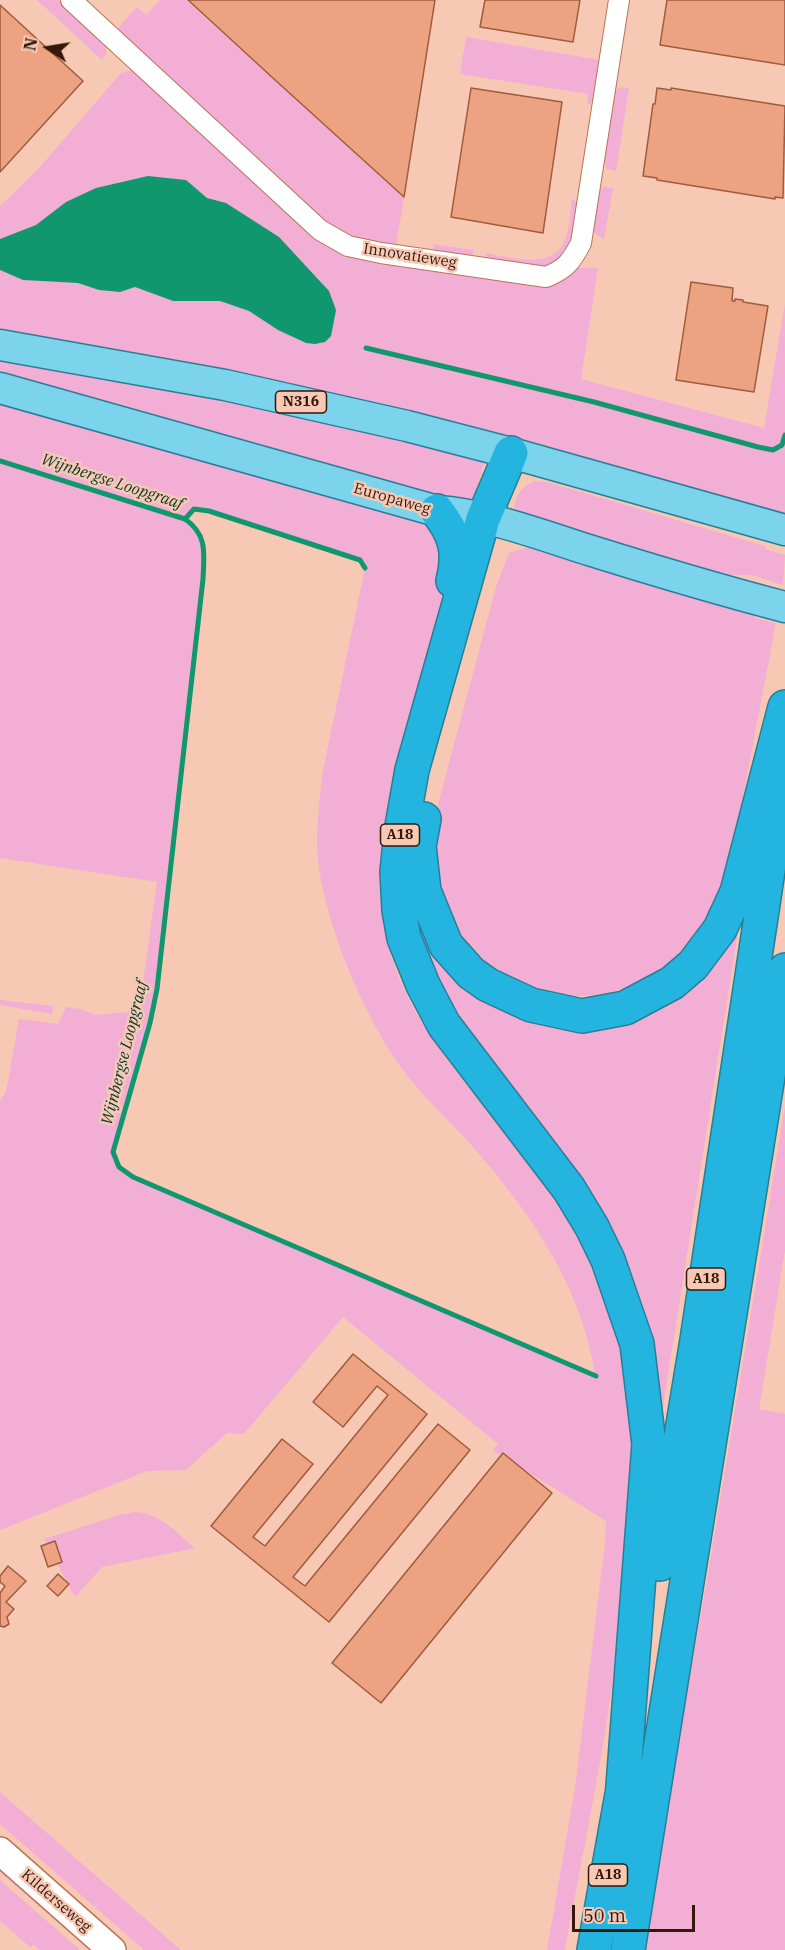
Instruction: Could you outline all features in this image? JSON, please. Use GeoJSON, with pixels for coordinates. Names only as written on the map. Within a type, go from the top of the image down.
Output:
{"type":"FeatureCollection","features":[{"type":"Feature","properties":{"kind":"highway","name":"A18"},"geometry":{"type":"LineString","coordinates":[[511,453],[491,522],[427,796],[419,846],[424,891],[446,945],[471,973],[488,985],[531,1005],[582,1016],[625,1008],[672,983],[693,965],[720,929],[737,892],[785,707]]}},
{"type":"Feature","properties":{"kind":"highway","name":"A18"},"geometry":{"type":"LineString","coordinates":[[437,511],[450,528],[457,560],[446,610],[448,642]]}},
{"type":"Feature","properties":{"kind":"highway","name":"A18"},"geometry":{"type":"LineString","coordinates":[[491,522],[448,642],[410,780],[397,872],[399,910],[404,938],[423,985],[444,1024],[568,1189],[592,1227],[608,1260],[637,1344],[650,1444],[622,1799]]}},
{"type":"Feature","properties":{"kind":"highway","name":"A18"},"geometry":{"type":"LineString","coordinates":[[594,1950],[622,1799],[697,1340],[785,758]]}},
{"type":"Feature","properties":{"kind":"highway","name":"A18"},"geometry":{"type":"LineString","coordinates":[[628,1950],[785,970]]}},
{"type":"Feature","properties":{"kind":"main road","name":"N316"},"geometry":{"type":"LineString","coordinates":[[0,345],[225,385],[406,426],[511,453],[777,528]]}},
{"type":"Feature","properties":{"kind":"main road","name":"Europaweg"},"geometry":{"type":"LineString","coordinates":[[0,388],[437,511],[457,513],[491,522],[677,578],[771,603]]}},
{"type":"Feature","properties":{"kind":"street","name":"Innovatieweg"},"geometry":{"type":"LineString","coordinates":[[71,0],[320,230],[348,246],[381,253],[546,277],[560,272],[572,261],[581,243],[619,0]]}},
{"type":"Feature","properties":{"kind":"street","name":"Kilderseweg"},"geometry":{"type":"LineString","coordinates":[[0,1851],[112,1950]]}},
{"type":"Feature","properties":{"kind":"shaded area"},"geometry":{"type":"Polygon","coordinates":[[[37,0],[58,0],[106,45],[106,54],[102,60],[37,0]]]}},
{"type":"Feature","properties":{"kind":"shaded area"},"geometry":{"type":"Polygon","coordinates":[[[160,0],[186,0],[404,198],[396,246],[358,240],[337,232],[117,34],[117,29],[137,7],[146,15],[160,0]]]}},
{"type":"Feature","properties":{"kind":"shaded area"},"geometry":{"type":"Polygon","coordinates":[[[466,37],[600,60],[596,97],[590,104],[587,104],[588,94],[460,74],[466,37]]]}},
{"type":"Feature","properties":{"kind":"shaded area"},"geometry":{"type":"Polygon","coordinates":[[[128,71],[138,74],[326,246],[340,253],[532,285],[575,268],[598,268],[581,379],[764,428],[785,304],[785,513],[756,505],[736,506],[0,335],[0,270],[23,280],[78,283],[99,290],[120,292],[135,287],[173,301],[220,301],[249,311],[278,330],[310,295],[0,260],[0,206],[39,168],[121,73],[128,71]]]}},
{"type":"Feature","properties":{"kind":"shaded area"},"geometry":{"type":"Polygon","coordinates":[[[622,87],[629,88],[616,171],[607,169],[603,161],[615,91],[622,87]]]}},
{"type":"Feature","properties":{"kind":"shaded area"},"geometry":{"type":"Polygon","coordinates":[[[148,176],[186,180],[207,198],[226,203],[279,237],[329,291],[336,310],[331,336],[325,342],[306,343],[278,330],[249,311],[220,301],[173,301],[135,287],[120,292],[99,290],[78,283],[23,280],[0,270],[0,239],[36,225],[66,202],[96,188],[148,176]]]}},
{"type":"Feature","properties":{"kind":"shaded area"},"geometry":{"type":"Polygon","coordinates":[[[604,187],[613,188],[604,239],[592,231],[598,192],[604,187]]]}},
{"type":"Feature","properties":{"kind":"shaded area"},"geometry":{"type":"Polygon","coordinates":[[[572,199],[579,204],[575,232],[567,253],[559,260],[548,265],[524,266],[487,260],[485,253],[529,260],[551,256],[559,250],[565,240],[572,199]]]}},
{"type":"Feature","properties":{"kind":"shaded area"},"geometry":{"type":"Polygon","coordinates":[[[433,244],[473,250],[473,254],[469,258],[434,252],[433,244]]]}},
{"type":"Feature","properties":{"kind":"shaded area"},"geometry":{"type":"Polygon","coordinates":[[[0,354],[299,411],[484,462],[471,511],[0,380],[0,354]]]}},
{"type":"Feature","properties":{"kind":"shaded area"},"geometry":{"type":"Polygon","coordinates":[[[0,400],[413,514],[438,530],[446,570],[446,589],[400,755],[384,827],[380,863],[381,900],[386,936],[398,975],[415,1011],[461,1078],[538,1173],[576,1231],[612,1319],[621,1350],[632,1412],[632,1466],[614,1670],[602,1750],[565,1950],[547,1950],[575,1788],[606,1521],[493,1450],[498,1444],[343,1317],[244,1434],[227,1433],[186,1470],[147,1471],[0,1530],[0,1101],[6,1092],[19,1019],[58,1024],[66,1007],[96,1015],[128,1012],[141,997],[157,882],[0,858],[0,400]],[[195,509],[185,519],[201,538],[204,553],[203,579],[157,989],[152,1016],[116,1139],[115,1158],[119,1166],[133,1177],[266,1236],[595,1375],[580,1316],[555,1260],[504,1184],[475,1149],[412,1082],[388,1047],[358,992],[334,930],[325,899],[319,870],[317,843],[322,775],[365,568],[360,560],[209,511],[195,509]]]}},
{"type":"Feature","properties":{"kind":"shaded area"},"geometry":{"type":"Polygon","coordinates":[[[534,481],[547,482],[765,546],[765,549],[785,555],[783,585],[752,575],[732,575],[703,570],[515,515],[518,494],[534,481]]]}},
{"type":"Feature","properties":{"kind":"shaded area"},"geometry":{"type":"Polygon","coordinates":[[[532,546],[730,606],[755,615],[755,618],[776,623],[732,854],[714,903],[695,937],[663,969],[635,985],[604,994],[572,996],[540,992],[510,981],[483,963],[449,923],[430,859],[434,819],[496,587],[509,553],[532,546]]]}},
{"type":"Feature","properties":{"kind":"shaded area"},"geometry":{"type":"Polygon","coordinates":[[[744,893],[654,1464],[632,1309],[467,1046],[407,910],[418,917],[471,983],[626,1013],[744,893]]]}},
{"type":"Feature","properties":{"kind":"shaded area"},"geometry":{"type":"Polygon","coordinates":[[[0,1000],[53,1006],[52,1014],[0,1005],[0,1000]]]}},
{"type":"Feature","properties":{"kind":"shaded area"},"geometry":{"type":"Polygon","coordinates":[[[785,1106],[785,1250],[759,1409],[785,1414],[785,1950],[642,1950],[709,1568],[785,1106]]]}},
{"type":"Feature","properties":{"kind":"shaded area"},"geometry":{"type":"Polygon","coordinates":[[[135,1512],[160,1520],[195,1548],[102,1567],[75,1597],[44,1539],[135,1512]]]}},
{"type":"Feature","properties":{"kind":"shaded area"},"geometry":{"type":"Polygon","coordinates":[[[0,1792],[181,1950],[144,1950],[0,1824],[0,1792]]]}},
{"type":"Feature","properties":{"kind":"shaded area"},"geometry":{"type":"Polygon","coordinates":[[[0,1864],[97,1950],[89,1950],[0,1872],[0,1864]]]}},
{"type":"Feature","properties":{"kind":"shaded area"},"geometry":{"type":"Polygon","coordinates":[[[0,1880],[80,1950],[39,1950],[34,1945],[30,1947],[0,1921],[0,1880]]]}},
{"type":"Feature","properties":{"kind":"building"},"geometry":{"type":"Polygon","coordinates":[[[188,0],[435,0],[404,197],[274,79],[188,0]]]}},
{"type":"Feature","properties":{"kind":"building"},"geometry":{"type":"Polygon","coordinates":[[[485,0],[580,0],[573,42],[480,27],[485,0]]]}},
{"type":"Feature","properties":{"kind":"building"},"geometry":{"type":"Polygon","coordinates":[[[667,0],[785,0],[785,65],[660,45],[667,0]]]}},
{"type":"Feature","properties":{"kind":"building"},"geometry":{"type":"Polygon","coordinates":[[[0,5],[83,81],[0,172],[0,5]]]}},
{"type":"Feature","properties":{"kind":"building"},"geometry":{"type":"Polygon","coordinates":[[[471,88],[562,102],[543,233],[451,217],[471,88]]]}},
{"type":"Feature","properties":{"kind":"building"},"geometry":{"type":"Polygon","coordinates":[[[657,88],[671,90],[671,88],[785,106],[783,198],[775,197],[775,199],[643,176],[657,88]]]}},
{"type":"Feature","properties":{"kind":"building"},"geometry":{"type":"Polygon","coordinates":[[[691,282],[733,288],[732,301],[743,300],[743,302],[768,306],[754,392],[676,380],[691,282]]]}},
{"type":"Feature","properties":{"kind":"building"},"geometry":{"type":"Polygon","coordinates":[[[353,1354],[427,1414],[293,1577],[305,1586],[438,1424],[470,1450],[329,1622],[211,1526],[282,1439],[313,1464],[253,1537],[265,1546],[388,1395],[377,1386],[343,1427],[313,1402],[353,1354]]]}},
{"type":"Feature","properties":{"kind":"building"},"geometry":{"type":"Polygon","coordinates":[[[503,1453],[552,1493],[381,1703],[332,1663],[503,1453]]]}},
{"type":"Feature","properties":{"kind":"building"},"geometry":{"type":"Polygon","coordinates":[[[55,1541],[62,1562],[48,1567],[41,1546],[55,1541]]]}},
{"type":"Feature","properties":{"kind":"building"},"geometry":{"type":"Polygon","coordinates":[[[8,1566],[26,1581],[6,1602],[14,1609],[7,1617],[9,1624],[4,1627],[0,1626],[0,1593],[5,1586],[0,1582],[0,1576],[8,1566]]]}},
{"type":"Feature","properties":{"kind":"building"},"geometry":{"type":"Polygon","coordinates":[[[58,1574],[69,1584],[58,1596],[47,1586],[58,1574]]]}},
{"type":"Feature","properties":{"kind":"waterway"},"geometry":{"type":"LineString","coordinates":[[366,348],[594,402],[758,447],[773,450],[782,445],[785,435]]}},
{"type":"Feature","properties":{"kind":"waterway","name":"Wijnbergse Loopgraaf"},"geometry":{"type":"LineString","coordinates":[[0,461],[185,519],[198,532],[203,546],[203,579],[157,989],[150,1023],[113,1152],[119,1167],[133,1177],[596,1376]]}},
{"type":"Feature","properties":{"kind":"waterway"},"geometry":{"type":"LineString","coordinates":[[185,519],[194,509],[209,511],[360,560],[365,568]]}}]}
